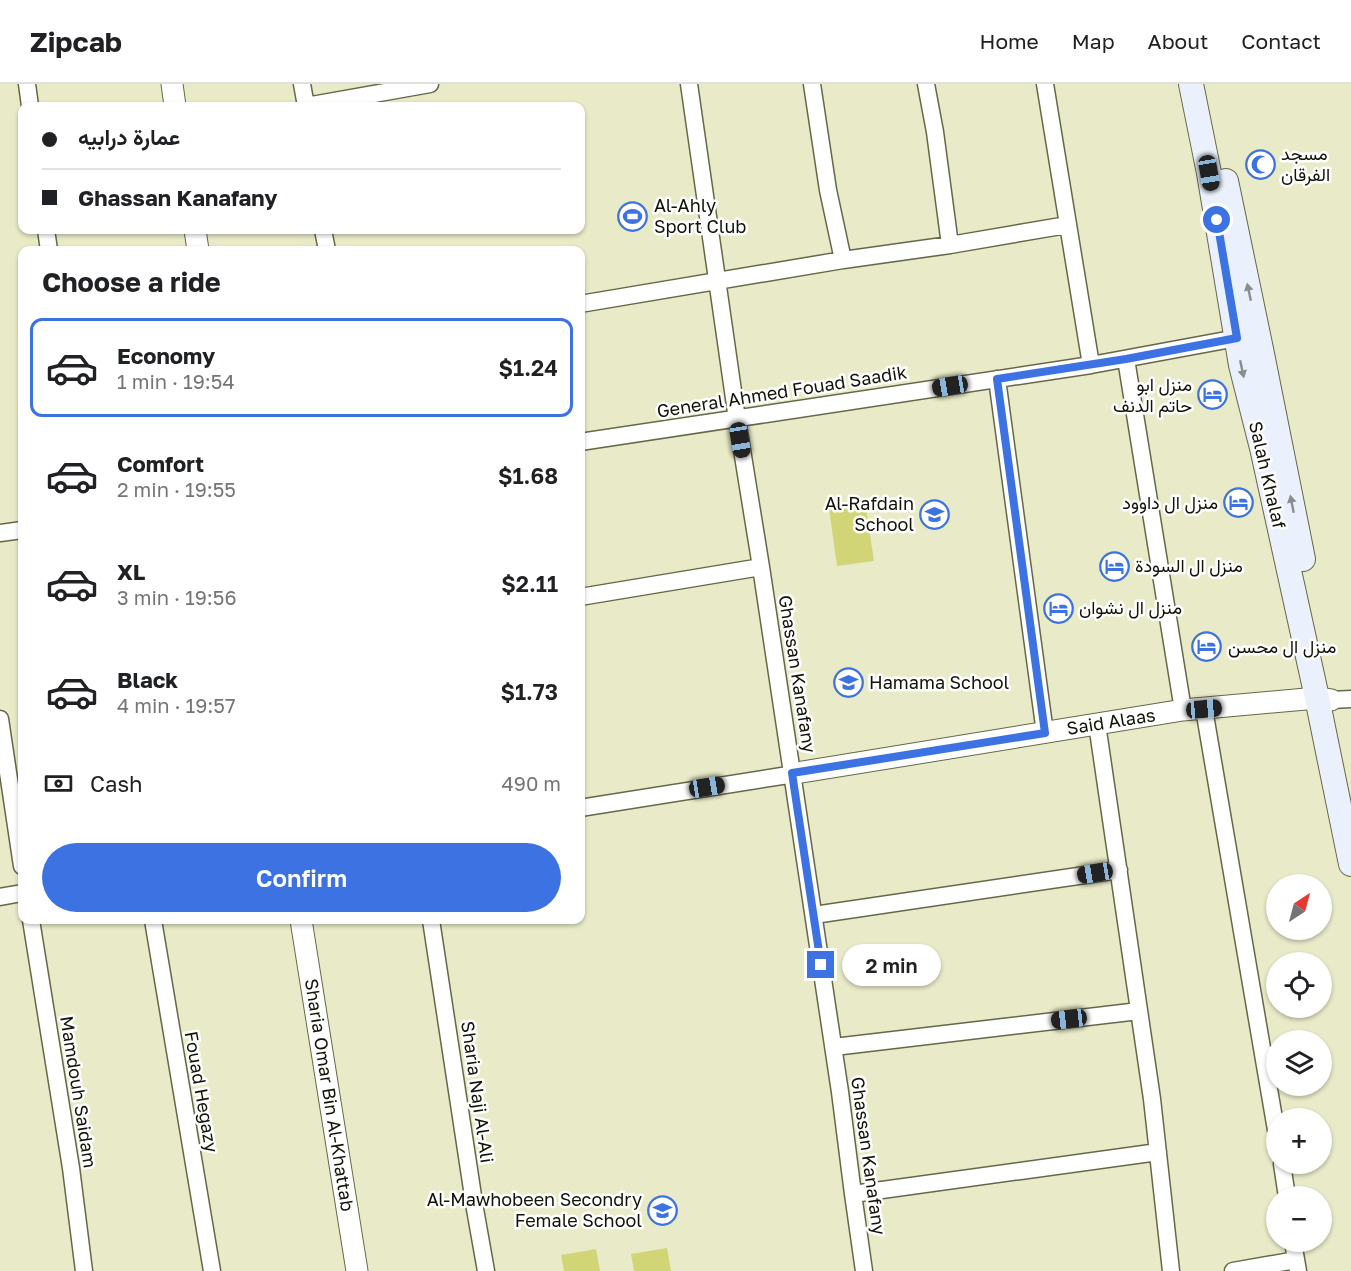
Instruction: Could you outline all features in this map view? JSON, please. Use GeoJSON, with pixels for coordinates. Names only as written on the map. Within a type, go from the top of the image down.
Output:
{"type":"FeatureCollection","features":[{"type":"Feature","properties":{"kind":"main road","name":"Salah Khalaf"},"geometry":{"type":"LineString","coordinates":[[1191,84],[1209,173],[1241,365],[1333,699],[1351,864]]}},
{"type":"Feature","properties":{"kind":"main road","name":"Salah Khalaf"},"geometry":{"type":"LineString","coordinates":[[1204,84],[1250,292],[1333,699],[1351,809]]}},
{"type":"Feature","properties":{"kind":"street"},"geometry":{"type":"LineString","coordinates":[[27,84],[29,102]]}},
{"type":"Feature","properties":{"kind":"street"},"geometry":{"type":"LineString","coordinates":[[172,84],[175,102]]}},
{"type":"Feature","properties":{"kind":"street"},"geometry":{"type":"LineString","coordinates":[[302,84],[305,102]]}},
{"type":"Feature","properties":{"kind":"street"},"geometry":{"type":"LineString","coordinates":[[329,102],[430,84]]}},
{"type":"Feature","properties":{"kind":"street","name":"Ghassan Kanafany"},"geometry":{"type":"LineString","coordinates":[[688,84],[737,419],[797,773],[814,915],[864,1271]]}},
{"type":"Feature","properties":{"kind":"street"},"geometry":{"type":"LineString","coordinates":[[812,84],[828,190],[843,260]]}},
{"type":"Feature","properties":{"kind":"street"},"geometry":{"type":"LineString","coordinates":[[926,84],[935,132],[950,245]]}},
{"type":"Feature","properties":{"kind":"street"},"geometry":{"type":"LineString","coordinates":[[1045,84],[1091,365]]}},
{"type":"Feature","properties":{"kind":"street"},"geometry":{"type":"LineString","coordinates":[[585,303],[1068,225]]}},
{"type":"Feature","properties":{"kind":"street","name":"General Ahmed Fouad Saadik"},"geometry":{"type":"LineString","coordinates":[[585,441],[1091,365],[1237,338]]}},
{"type":"Feature","properties":{"kind":"street"},"geometry":{"type":"LineString","coordinates":[[1126,359],[1272,1108]]}},
{"type":"Feature","properties":{"kind":"street"},"geometry":{"type":"LineString","coordinates":[[997,379],[1045,733]]}},
{"type":"Feature","properties":{"kind":"street"},"geometry":{"type":"LineString","coordinates":[[0,533],[18,531]]}},
{"type":"Feature","properties":{"kind":"street"},"geometry":{"type":"LineString","coordinates":[[585,596],[761,567]]}},
{"type":"Feature","properties":{"kind":"street","name":"Said Alaas"},"geometry":{"type":"LineString","coordinates":[[797,773],[1194,710],[1333,699]]}},
{"type":"Feature","properties":{"kind":"street"},"geometry":{"type":"LineString","coordinates":[[0,719],[18,839]]}},
{"type":"Feature","properties":{"kind":"street"},"geometry":{"type":"LineString","coordinates":[[1097,724],[1139,1011],[1171,1271]]}},
{"type":"Feature","properties":{"kind":"street"},"geometry":{"type":"LineString","coordinates":[[585,807],[797,773]]}},
{"type":"Feature","properties":{"kind":"street"},"geometry":{"type":"LineString","coordinates":[[814,915],[1119,870]]}},
{"type":"Feature","properties":{"kind":"street"},"geometry":{"type":"LineString","coordinates":[[0,897],[18,894]]}},
{"type":"Feature","properties":{"kind":"street","name":"Mamdouh Saidam"},"geometry":{"type":"LineString","coordinates":[[32,924],[71,1168],[84,1271]]}},
{"type":"Feature","properties":{"kind":"street","name":"Fouad Hegazy"},"geometry":{"type":"LineString","coordinates":[[154,924],[212,1271]]}},
{"type":"Feature","properties":{"kind":"street","name":"Sharia Omar Bin Al-Khattab"},"geometry":{"type":"LineString","coordinates":[[302,924],[357,1271]]}},
{"type":"Feature","properties":{"kind":"street","name":"Sharia Naji Al-Ali"},"geometry":{"type":"LineString","coordinates":[[432,924],[486,1271]]}},
{"type":"Feature","properties":{"kind":"street"},"geometry":{"type":"LineString","coordinates":[[834,1047],[1139,1011]]}},
{"type":"Feature","properties":{"kind":"street"},"geometry":{"type":"LineString","coordinates":[[853,1194],[1158,1152]]}},
{"type":"Feature","properties":{"kind":"street"},"geometry":{"type":"LineString","coordinates":[[1233,1271],[1297,1265]]}},
{"type":"Feature","properties":{"kind":"green space"},"geometry":{"type":"Polygon","coordinates":[[[865,502],[874,561],[837,566],[829,508],[865,502]]]}},
{"type":"Feature","properties":{"kind":"green space"},"geometry":{"type":"Polygon","coordinates":[[[667,1248],[671,1271],[634,1271],[631,1254],[667,1248]]]}},
{"type":"Feature","properties":{"kind":"green space"},"geometry":{"type":"Polygon","coordinates":[[[596,1249],[600,1271],[564,1271],[561,1255],[596,1249]]]}},
{"type":"Feature","properties":{"kind":"place","name":"مسجد الفرقان"},"geometry":{"type":"Point","coordinates":[1260,164]}},
{"type":"Feature","properties":{"kind":"place","name":"Al-Ahly Sport Club"},"geometry":{"type":"Point","coordinates":[633,216]}},
{"type":"Feature","properties":{"kind":"place","name":"منزل ابو حاتم الدنف"},"geometry":{"type":"Point","coordinates":[1213,395]}},
{"type":"Feature","properties":{"kind":"place","name":"منزل ال داوود"},"geometry":{"type":"Point","coordinates":[1239,503]}},
{"type":"Feature","properties":{"kind":"place","name":"Al-Rafdain School"},"geometry":{"type":"Point","coordinates":[935,514]}},
{"type":"Feature","properties":{"kind":"place","name":"منزل ال السودة"},"geometry":{"type":"Point","coordinates":[1114,566]}},
{"type":"Feature","properties":{"kind":"place","name":"منزل ال نشوان"},"geometry":{"type":"Point","coordinates":[1058,608]}},
{"type":"Feature","properties":{"kind":"place","name":"منزل ال محسن"},"geometry":{"type":"Point","coordinates":[1207,647]}},
{"type":"Feature","properties":{"kind":"place","name":"Hamama School"},"geometry":{"type":"Point","coordinates":[848,683]}},
{"type":"Feature","properties":{"kind":"place","name":"Al-Mawhobeen Secondry Female School"},"geometry":{"type":"Point","coordinates":[663,1210]}},
{"type":"Feature","properties":{"kind":"route"},"geometry":{"type":"LineString","coordinates":[[821,965],[792,773],[1045,733],[997,379],[1126,359],[1237,338],[1217,220]]}}]}
